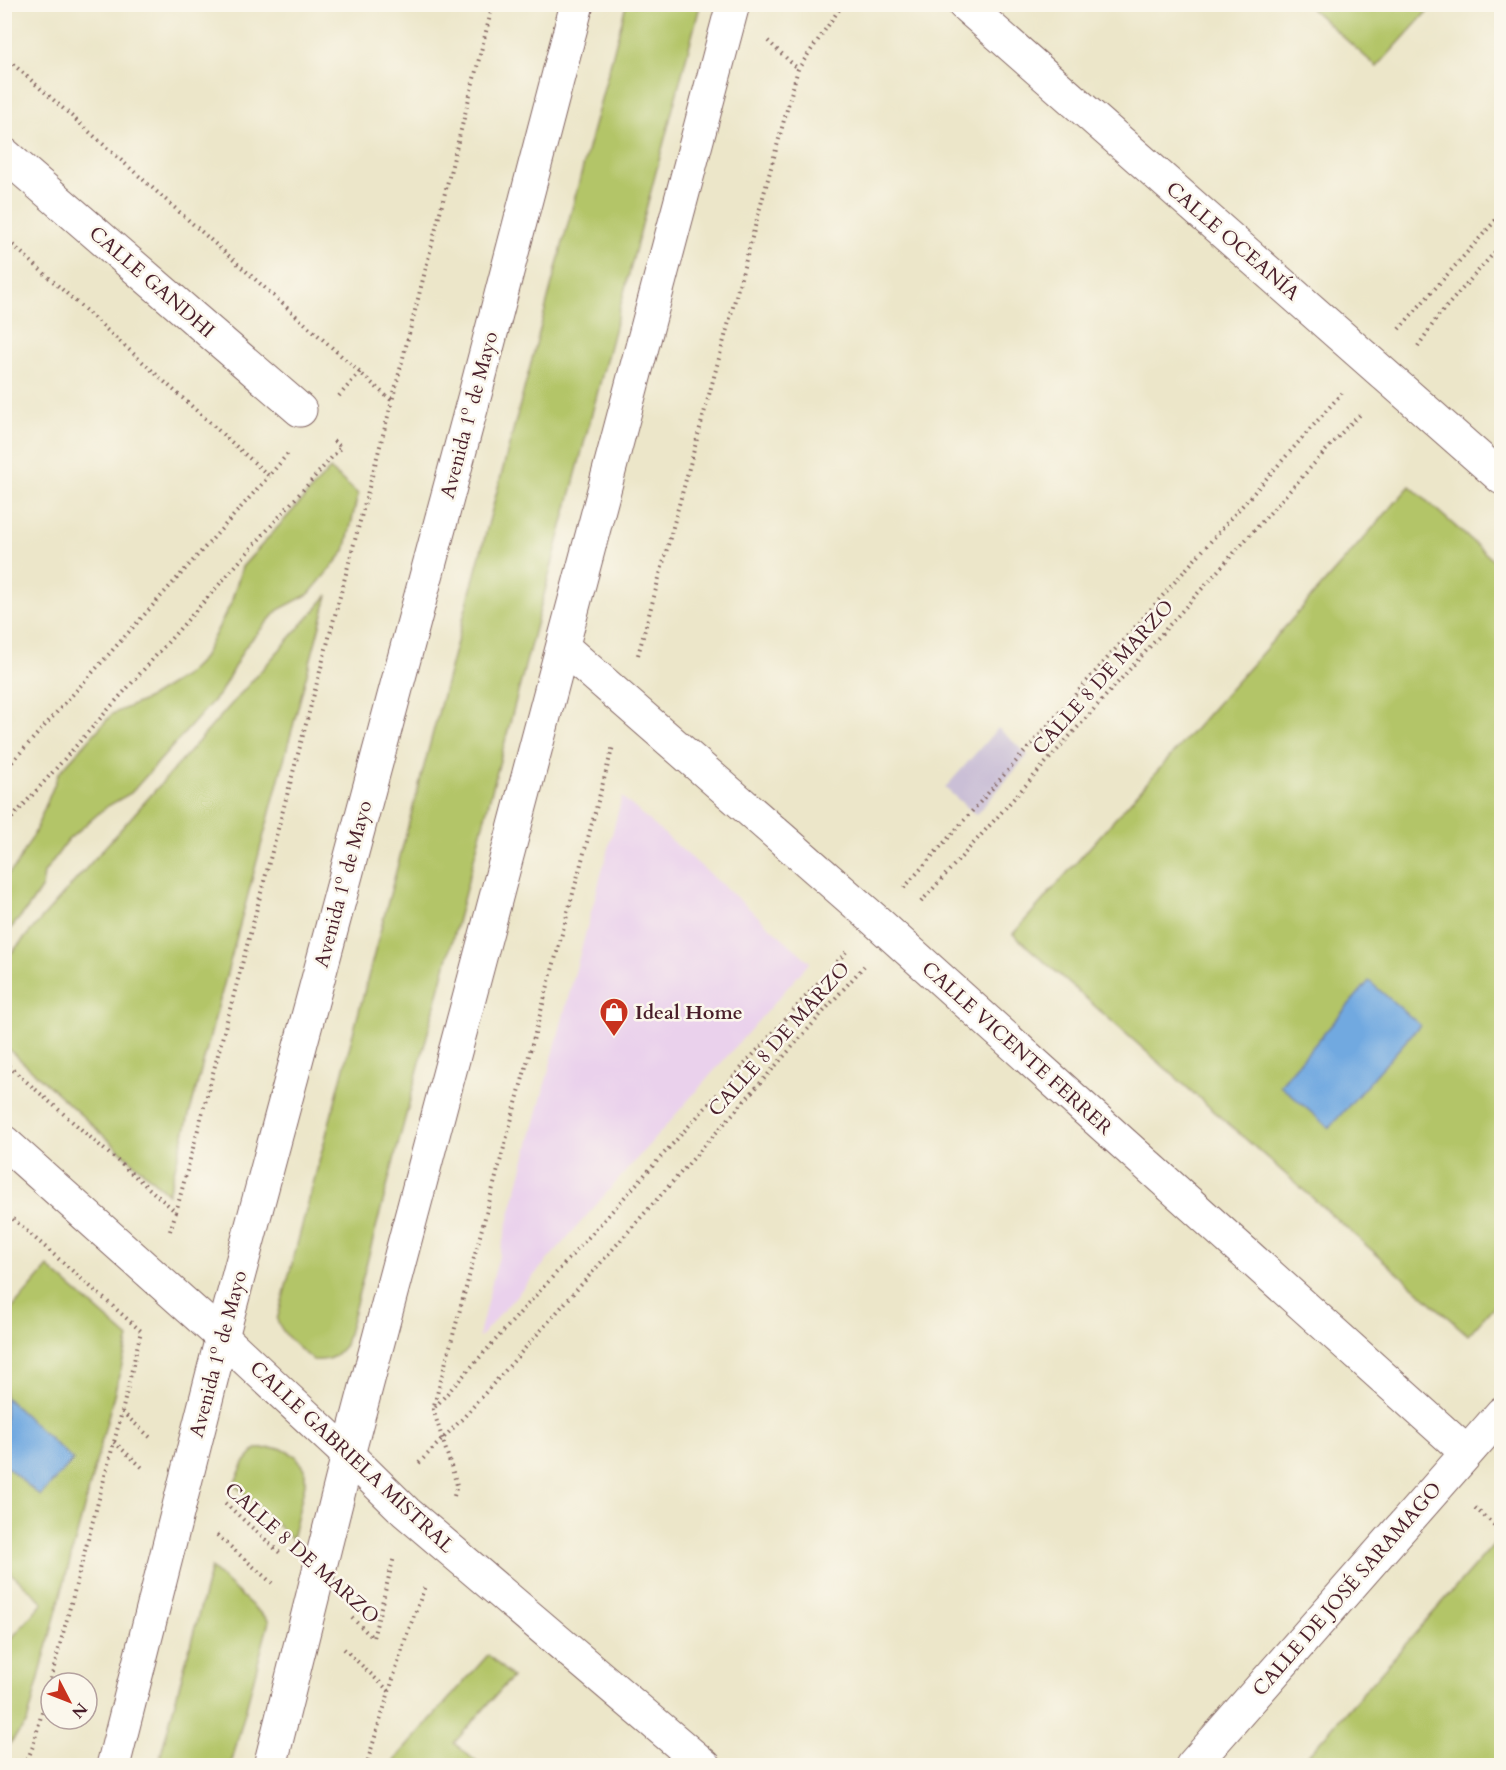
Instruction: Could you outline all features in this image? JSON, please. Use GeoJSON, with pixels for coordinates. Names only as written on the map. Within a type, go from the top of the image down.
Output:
{"type":"FeatureCollection","features":[{"type":"Feature","properties":{"kind":"street","name":"Avenida 1º de Mayo"},"geometry":{"type":"LineString","coordinates":[[113,1766],[222,1337],[478,383],[577,4]]}},
{"type":"Feature","properties":{"kind":"street"},"geometry":{"type":"LineString","coordinates":[[270,1766],[348,1455],[564,648],[733,4]]}},
{"type":"Feature","properties":{"kind":"street","name":"CALLE OCEANÍA"},"geometry":{"type":"LineString","coordinates":[[964,4],[1502,478]]}},
{"type":"Feature","properties":{"kind":"street","name":"CALLE GANDHI"},"geometry":{"type":"LineString","coordinates":[[4,154],[307,417]]}},
{"type":"Feature","properties":{"kind":"street","name":"CALLE VICENTE FERRER"},"geometry":{"type":"LineString","coordinates":[[564,648],[883,927],[1466,1452]]}},
{"type":"Feature","properties":{"kind":"street","name":"CALLE GABRIELA MISTRAL"},"geometry":{"type":"LineString","coordinates":[[4,1142],[222,1337],[406,1512],[705,1766]]}},
{"type":"Feature","properties":{"kind":"street","name":"CALLE DE JOSÉ SARAMAGO"},"geometry":{"type":"LineString","coordinates":[[1192,1766],[1502,1413]]}},
{"type":"Feature","properties":{"kind":"path"},"geometry":{"type":"LineString","coordinates":[[4,1062],[176,1212],[392,401],[494,4]]}},
{"type":"Feature","properties":{"kind":"path"},"geometry":{"type":"LineString","coordinates":[[366,1766],[406,1637],[441,1541],[457,1485],[432,1409],[798,69],[843,4]]}},
{"type":"Feature","properties":{"kind":"path"},"geometry":{"type":"LineString","coordinates":[[4,56],[392,401]]}},
{"type":"Feature","properties":{"kind":"path"},"geometry":{"type":"LineString","coordinates":[[432,1409],[883,927],[1382,372],[1502,213]]}},
{"type":"Feature","properties":{"kind":"path"},"geometry":{"type":"LineString","coordinates":[[4,237],[268,476]]}},
{"type":"Feature","properties":{"kind":"path","name":"CALLE 8 DE MARZO"},"geometry":{"type":"LineString","coordinates":[[122,1412],[188,1470],[311,1599],[373,1638],[420,1461],[471,1409],[883,927],[1346,428],[1382,372],[1440,315],[1502,244]]}},
{"type":"Feature","properties":{"kind":"path"},"geometry":{"type":"LineString","coordinates":[[4,771],[268,476],[307,417],[340,447],[4,827]]}},
{"type":"Feature","properties":{"kind":"path"},"geometry":{"type":"LineString","coordinates":[[4,1210],[141,1331],[122,1412],[33,1746],[25,1766]]}},
{"type":"Feature","properties":{"kind":"path"},"geometry":{"type":"LineString","coordinates":[[114,1442],[180,1501],[311,1599],[389,1692]]}},
{"type":"Feature","properties":{"kind":"shaded area"},"geometry":{"type":"Polygon","coordinates":[[[998,728],[1028,755],[976,815],[945,788],[998,728]]]}},
{"type":"Feature","properties":{"kind":"shaded area","name":"Ideal Home"},"geometry":{"type":"Polygon","coordinates":[[[622,797],[810,962],[478,1339],[492,1282],[622,797]]]}},
{"type":"Feature","properties":{"kind":"green space"},"geometry":{"type":"Polygon","coordinates":[[[626,5],[700,6],[345,1345],[331,1358],[313,1360],[288,1337],[277,1320],[626,5]]]}},
{"type":"Feature","properties":{"kind":"green space"},"geometry":{"type":"Polygon","coordinates":[[[1307,5],[1433,5],[1377,67],[1307,5]]]}},
{"type":"Feature","properties":{"kind":"green space"},"geometry":{"type":"Polygon","coordinates":[[[330,469],[358,494],[345,551],[309,594],[278,610],[245,647],[220,693],[131,793],[106,807],[68,840],[44,873],[42,887],[5,935],[5,877],[16,866],[34,834],[59,773],[112,714],[147,699],[186,675],[203,658],[231,603],[242,567],[330,469]]]}},
{"type":"Feature","properties":{"kind":"green space"},"geometry":{"type":"Polygon","coordinates":[[[1410,486],[1501,567],[1502,1297],[1468,1335],[1013,934],[1410,486]]]}},
{"type":"Feature","properties":{"kind":"green space"},"geometry":{"type":"Polygon","coordinates":[[[328,595],[168,1194],[5,1046],[5,960],[328,595]]]}},
{"type":"Feature","properties":{"kind":"green space"},"geometry":{"type":"Polygon","coordinates":[[[48,1267],[129,1338],[27,1723],[5,1749],[5,1646],[43,1602],[5,1568],[5,1555],[12,1545],[4,1538],[5,1317],[48,1267]]]}},
{"type":"Feature","properties":{"kind":"green space"},"geometry":{"type":"Polygon","coordinates":[[[280,1448],[296,1456],[305,1469],[305,1484],[292,1539],[234,1484],[244,1463],[256,1449],[280,1448]]]}},
{"type":"Feature","properties":{"kind":"green space"},"geometry":{"type":"Polygon","coordinates":[[[1501,1536],[1501,1765],[1299,1765],[1501,1536]]]}},
{"type":"Feature","properties":{"kind":"green space"},"geometry":{"type":"Polygon","coordinates":[[[211,1568],[269,1621],[231,1765],[158,1765],[211,1568]]]}},
{"type":"Feature","properties":{"kind":"green space"},"geometry":{"type":"Polygon","coordinates":[[[488,1655],[512,1677],[454,1743],[480,1765],[390,1765],[488,1655]]]}},
{"type":"Feature","properties":{"kind":"water"},"geometry":{"type":"Polygon","coordinates":[[[1369,981],[1420,1025],[1329,1128],[1280,1085],[1369,981]]]}},
{"type":"Feature","properties":{"kind":"water"},"geometry":{"type":"Polygon","coordinates":[[[5,1397],[73,1460],[40,1496],[5,1465],[5,1397]]]}},
{"type":"Feature","properties":{"kind":"place","name":"Ideal Home"},"geometry":{"type":"Point","coordinates":[614,1038]}}]}
